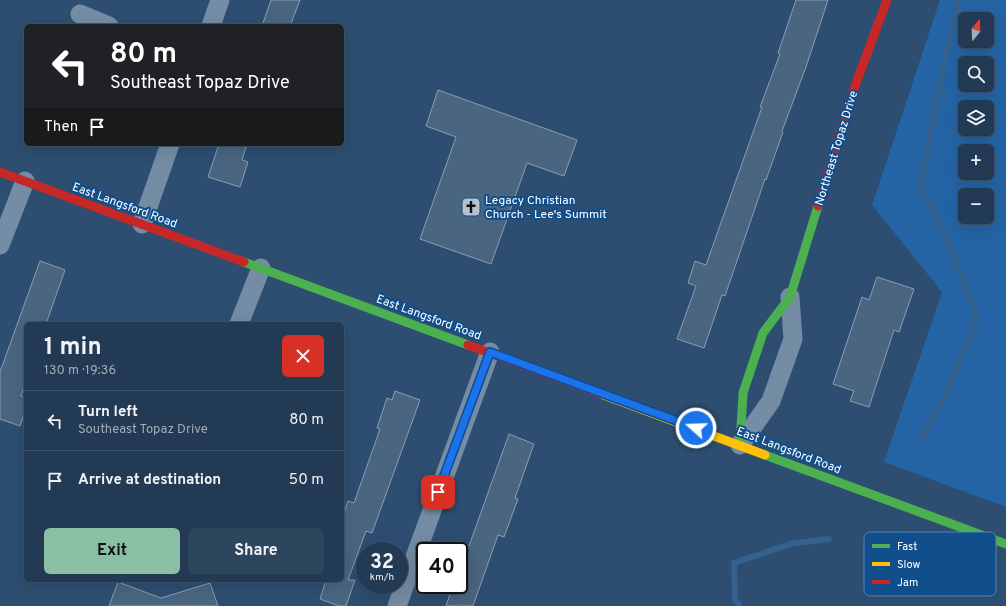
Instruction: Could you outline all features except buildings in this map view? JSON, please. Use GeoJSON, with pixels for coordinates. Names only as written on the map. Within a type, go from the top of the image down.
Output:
{"type":"FeatureCollection","features":[{"type":"Feature","properties":{"kind":"street"},"geometry":{"type":"LineString","coordinates":[[212,24],[220,0]]}},
{"type":"Feature","properties":{"kind":"street","name":"Northeast Topaz Drive"},"geometry":{"type":"LineString","coordinates":[[740,445],[743,392],[763,333],[790,297],[856,83],[887,0]]}},
{"type":"Feature","properties":{"kind":"street"},"geometry":{"type":"LineString","coordinates":[[80,14],[104,24]]}},
{"type":"Feature","properties":{"kind":"street"},"geometry":{"type":"LineString","coordinates":[[142,224],[169,146]]}},
{"type":"Feature","properties":{"kind":"street","name":"East Langsford Road"},"geometry":{"type":"LineString","coordinates":[[0,172],[974,532]]}},
{"type":"Feature","properties":{"kind":"street"},"geometry":{"type":"LineString","coordinates":[[0,245],[25,181]]}},
{"type":"Feature","properties":{"kind":"street"},"geometry":{"type":"LineString","coordinates":[[240,322],[261,268]]}},
{"type":"Feature","properties":{"kind":"street","name":"Northeast Topaz Drive"},"geometry":{"type":"LineString","coordinates":[[740,445],[771,401],[794,339],[790,297]]}},
{"type":"Feature","properties":{"kind":"street"},"geometry":{"type":"LineString","coordinates":[[397,606],[490,352]]}},
{"type":"Feature","properties":{"kind":"street","name":"East Langsford Road"},"geometry":{"type":"LineString","coordinates":[[996,540],[1006,544]]}},
{"type":"Feature","properties":{"kind":"shaded area"},"geometry":{"type":"Polygon","coordinates":[[[940,0],[1006,0],[1006,507],[884,462],[942,292],[872,205],[940,0]]]}},
{"type":"Feature","properties":{"kind":"waterway"},"geometry":{"type":"LineString","coordinates":[[920,441],[947,392],[977,318],[953,253],[920,186],[947,48],[959,0]]}},
{"type":"Feature","properties":{"kind":"waterway"},"geometry":{"type":"LineString","coordinates":[[739,606],[735,599],[734,563],[790,544],[829,539]]}},
{"type":"Feature","properties":{"kind":"traffic: fast"},"geometry":{"type":"LineString","coordinates":[[740,445],[743,393],[763,333],[790,297],[818,206]]}},
{"type":"Feature","properties":{"kind":"traffic: fast"},"geometry":{"type":"LineString","coordinates":[[244,262],[468,345]]}},
{"type":"Feature","properties":{"kind":"traffic: fast"},"geometry":{"type":"LineString","coordinates":[[765,455],[974,532]]}},
{"type":"Feature","properties":{"kind":"traffic: fast"},"geometry":{"type":"LineString","coordinates":[[996,540],[1006,544]]}},
{"type":"Feature","properties":{"kind":"traffic: slow"},"geometry":{"type":"LineString","coordinates":[[601,394],[765,455]]}},
{"type":"Feature","properties":{"kind":"traffic: jam"},"geometry":{"type":"LineString","coordinates":[[818,206],[856,83],[887,0]]}},
{"type":"Feature","properties":{"kind":"traffic: jam"},"geometry":{"type":"LineString","coordinates":[[0,172],[244,262]]}},
{"type":"Feature","properties":{"kind":"traffic: jam"},"geometry":{"type":"LineString","coordinates":[[468,345],[601,394]]}},
{"type":"Feature","properties":{"kind":"place","name":"Legacy Christian Church - Lee's Summit"},"geometry":{"type":"Point","coordinates":[471,207]}},
{"type":"Feature","properties":{"kind":"route"},"geometry":{"type":"LineString","coordinates":[[438,492],[490,352],[696,428]]}}]}
